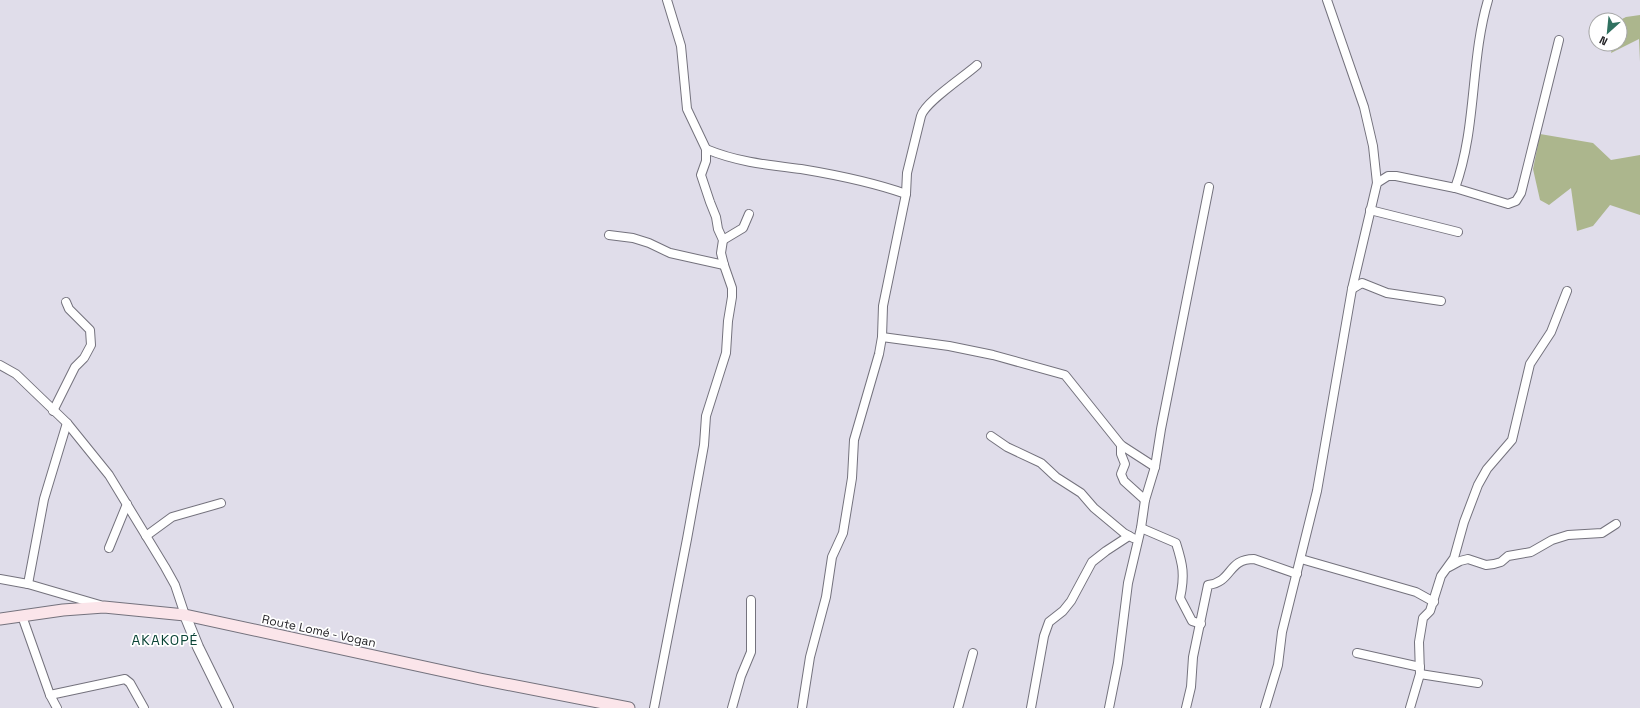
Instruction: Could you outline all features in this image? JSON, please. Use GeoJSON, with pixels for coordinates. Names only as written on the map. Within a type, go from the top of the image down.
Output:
{"type":"FeatureCollection","features":[{"type":"Feature","properties":{"kind":"main road","name":"Route Lomé - Vogan"},"geometry":{"type":"LineString","coordinates":[[0,619],[63,610],[104,607],[185,615],[480,679],[629,708]]}},
{"type":"Feature","properties":{"kind":"street"},"geometry":{"type":"LineString","coordinates":[[654,708],[704,445],[706,416],[726,353],[732,288],[721,253],[723,240],[701,175],[706,161],[706,149],[687,109],[684,94],[685,85],[681,46],[667,0]]}},
{"type":"Feature","properties":{"kind":"street"},"geometry":{"type":"LineString","coordinates":[[1265,708],[1278,664],[1282,632],[1317,491],[1352,289],[1370,210],[1378,183],[1373,146],[1364,107],[1328,0]]}},
{"type":"Feature","properties":{"kind":"street"},"geometry":{"type":"LineString","coordinates":[[1454,188],[1462,167],[1480,35],[1488,0]]}},
{"type":"Feature","properties":{"kind":"street"},"geometry":{"type":"LineString","coordinates":[[1378,183],[1388,176],[1396,176],[1454,188],[1508,204],[1516,200],[1520,193],[1559,40]]}},
{"type":"Feature","properties":{"kind":"street"},"geometry":{"type":"LineString","coordinates":[[802,708],[810,657],[826,597],[832,557],[842,533],[852,478],[854,440],[879,354],[882,337],[883,306],[906,194],[907,173],[922,112],[935,98],[977,64]]}},
{"type":"Feature","properties":{"kind":"street"},"geometry":{"type":"LineString","coordinates":[[706,149],[726,157],[749,163],[862,180],[906,194]]}},
{"type":"Feature","properties":{"kind":"street"},"geometry":{"type":"LineString","coordinates":[[1110,708],[1118,663],[1128,583],[1142,528],[1145,500],[1155,467],[1162,422],[1209,187]]}},
{"type":"Feature","properties":{"kind":"street"},"geometry":{"type":"LineString","coordinates":[[1370,210],[1458,232]]}},
{"type":"Feature","properties":{"kind":"street"},"geometry":{"type":"LineString","coordinates":[[723,240],[744,228],[749,214]]}},
{"type":"Feature","properties":{"kind":"street"},"geometry":{"type":"LineString","coordinates":[[608,235],[633,238],[649,243],[670,253],[724,265]]}},
{"type":"Feature","properties":{"kind":"street"},"geometry":{"type":"LineString","coordinates":[[1352,289],[1362,283],[1388,293],[1441,301]]}},
{"type":"Feature","properties":{"kind":"street"},"geometry":{"type":"LineString","coordinates":[[1410,708],[1420,671],[1419,642],[1423,618],[1430,611],[1434,602],[1441,576],[1454,558],[1464,522],[1478,485],[1492,463],[1512,440],[1530,364],[1551,332],[1567,291]]}},
{"type":"Feature","properties":{"kind":"street"},"geometry":{"type":"LineString","coordinates":[[53,411],[75,367],[84,358],[91,345],[90,330],[69,309],[66,302]]}},
{"type":"Feature","properties":{"kind":"street"},"geometry":{"type":"LineString","coordinates":[[882,337],[949,346],[986,354],[1065,375],[1072,381],[1121,445],[1155,467]]}},
{"type":"Feature","properties":{"kind":"street"},"geometry":{"type":"LineString","coordinates":[[0,364],[16,374],[67,423],[109,475],[175,585],[185,615],[198,646],[228,708]]}},
{"type":"Feature","properties":{"kind":"street"},"geometry":{"type":"LineString","coordinates":[[28,584],[44,499],[67,423]]}},
{"type":"Feature","properties":{"kind":"street"},"geometry":{"type":"LineString","coordinates":[[991,436],[1007,447],[1037,461],[1056,477],[1081,492],[1094,508],[1129,536],[1138,540]]}},
{"type":"Feature","properties":{"kind":"street"},"geometry":{"type":"LineString","coordinates":[[1121,445],[1121,454],[1124,464],[1121,474],[1124,481],[1145,500]]}},
{"type":"Feature","properties":{"kind":"street"},"geometry":{"type":"LineString","coordinates":[[146,536],[172,517],[221,503]]}},
{"type":"Feature","properties":{"kind":"street"},"geometry":{"type":"LineString","coordinates":[[109,548],[127,504]]}},
{"type":"Feature","properties":{"kind":"street"},"geometry":{"type":"LineString","coordinates":[[1448,568],[1460,561],[1468,559],[1486,565],[1494,564],[1501,562],[1508,556],[1531,552],[1552,540],[1568,535],[1602,533],[1616,524]]}},
{"type":"Feature","properties":{"kind":"street"},"geometry":{"type":"LineString","coordinates":[[1142,528],[1176,543],[1184,566],[1184,582],[1180,598],[1192,621],[1200,624]]}},
{"type":"Feature","properties":{"kind":"street"},"geometry":{"type":"LineString","coordinates":[[1031,708],[1044,636],[1048,622],[1064,612],[1092,562],[1129,536]]}},
{"type":"Feature","properties":{"kind":"street"},"geometry":{"type":"LineString","coordinates":[[1186,708],[1191,686],[1193,657],[1208,585],[1216,584],[1225,578],[1241,560],[1254,559],[1297,574]]}},
{"type":"Feature","properties":{"kind":"street"},"geometry":{"type":"LineString","coordinates":[[1301,559],[1416,592],[1434,602]]}},
{"type":"Feature","properties":{"kind":"street"},"geometry":{"type":"LineString","coordinates":[[0,579],[28,584],[104,607]]}},
{"type":"Feature","properties":{"kind":"street"},"geometry":{"type":"LineString","coordinates":[[732,708],[741,676],[750,652],[751,600]]}},
{"type":"Feature","properties":{"kind":"street"},"geometry":{"type":"LineString","coordinates":[[22,616],[50,695],[57,708]]}},
{"type":"Feature","properties":{"kind":"street"},"geometry":{"type":"LineString","coordinates":[[958,708],[973,653]]}},
{"type":"Feature","properties":{"kind":"street"},"geometry":{"type":"LineString","coordinates":[[1357,653],[1420,671],[1478,683]]}},
{"type":"Feature","properties":{"kind":"street"},"geometry":{"type":"LineString","coordinates":[[50,695],[123,678],[130,683],[144,708]]}},
{"type":"Feature","properties":{"kind":"green space"},"geometry":{"type":"Polygon","coordinates":[[[1640,15],[1640,62],[1639,39],[1628,44],[1628,17],[1640,15]]]}},
{"type":"Feature","properties":{"kind":"green space"},"geometry":{"type":"Polygon","coordinates":[[[1540,134],[1593,143],[1611,160],[1640,155],[1640,215],[1610,205],[1593,226],[1577,231],[1571,188],[1549,205],[1540,200],[1533,169],[1540,134]]]}},
{"type":"Feature","properties":{"kind":"district","name":"AKAKOPÉ"},"geometry":{"type":"Point","coordinates":[165,640]}}]}
